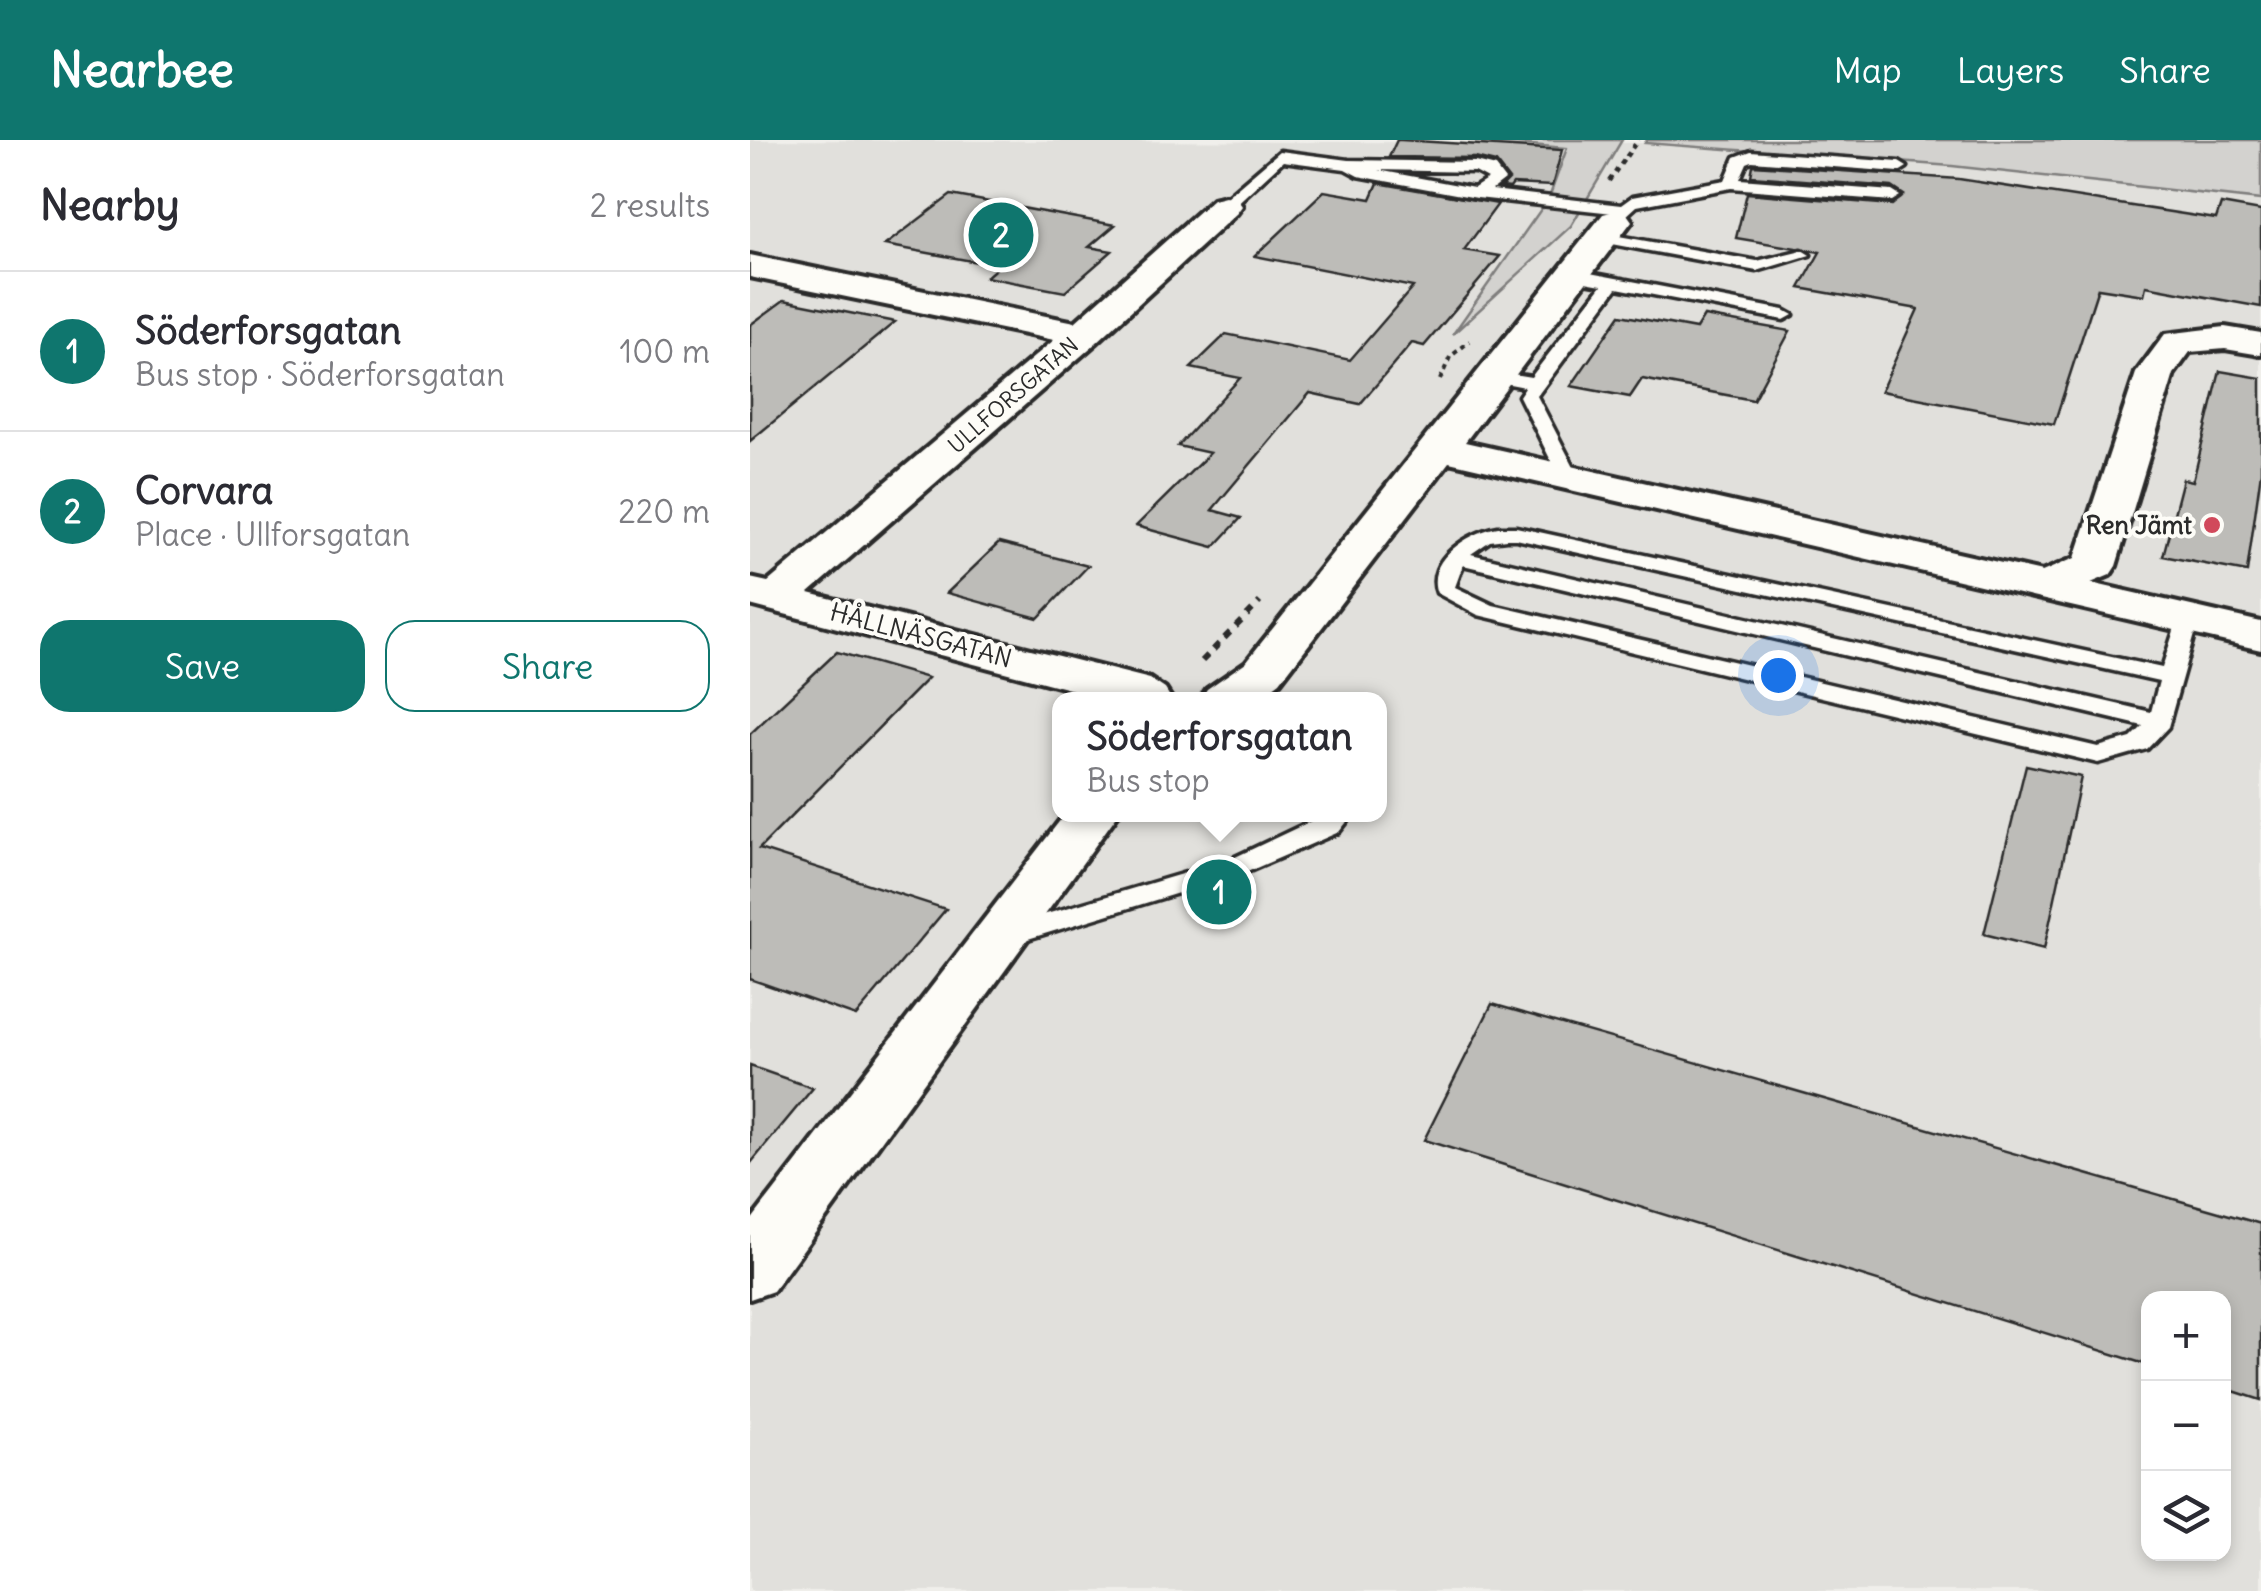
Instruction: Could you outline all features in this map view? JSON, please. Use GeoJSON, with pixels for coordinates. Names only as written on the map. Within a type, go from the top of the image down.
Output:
{"type":"FeatureCollection","features":[{"type":"Feature","properties":{"kind":"street"},"geometry":{"type":"LineString","coordinates":[[1083,335],[1225,206]]}},
{"type":"Feature","properties":{"kind":"street"},"geometry":{"type":"LineString","coordinates":[[1235,692],[1263,672],[1614,223]]}},
{"type":"Feature","properties":{"kind":"street","name":"ULLFORSGATAN"},"geometry":{"type":"LineString","coordinates":[[750,266],[1083,335]]}},
{"type":"Feature","properties":{"kind":"street","name":"ULLFORSGATAN"},"geometry":{"type":"LineString","coordinates":[[763,594],[1083,335]]}},
{"type":"Feature","properties":{"kind":"street"},"geometry":{"type":"LineString","coordinates":[[2046,587],[2094,566],[2154,373],[2178,342],[2225,338],[2261,344]]}},
{"type":"Feature","properties":{"kind":"street"},"geometry":{"type":"LineString","coordinates":[[1439,448],[2261,636]]}},
{"type":"Feature","properties":{"kind":"street","name":"HÅLLNÄSGATAN"},"geometry":{"type":"LineString","coordinates":[[763,594],[1135,692]]}},
{"type":"Feature","properties":{"kind":"street"},"geometry":{"type":"LineString","coordinates":[[750,1270],[1087,822]]}},
{"type":"Feature","properties":{"kind":"lane"},"geometry":{"type":"LineString","coordinates":[[1225,206],[1280,156],[1349,165],[1490,170],[1497,180],[1477,193]]}},
{"type":"Feature","properties":{"kind":"lane"},"geometry":{"type":"LineString","coordinates":[[1731,183],[1740,160],[1751,156],[1899,167]]}},
{"type":"Feature","properties":{"kind":"lane"},"geometry":{"type":"LineString","coordinates":[[1349,165],[1358,171],[1614,223],[1757,266],[1802,255]]}},
{"type":"Feature","properties":{"kind":"lane"},"geometry":{"type":"LineString","coordinates":[[1614,223],[1632,202],[1731,183],[1892,196]]}},
{"type":"Feature","properties":{"kind":"lane"},"geometry":{"type":"LineString","coordinates":[[1574,275],[1784,315]]}},
{"type":"Feature","properties":{"kind":"lane"},"geometry":{"type":"LineString","coordinates":[[1570,480],[1528,396],[1613,282]]}},
{"type":"Feature","properties":{"kind":"lane"},"geometry":{"type":"LineString","coordinates":[[1495,376],[1536,383]]}},
{"type":"Feature","properties":{"kind":"lane"},"geometry":{"type":"LineString","coordinates":[[2170,677],[1516,532],[1491,532],[1472,541],[1444,577],[1444,588],[1458,599],[1486,610],[2098,755],[2139,744],[2160,722],[2187,620]]}},
{"type":"Feature","properties":{"kind":"lane"},"geometry":{"type":"LineString","coordinates":[[1457,557],[2160,722]]}},
{"type":"Feature","properties":{"kind":"lane"},"geometry":{"type":"LineString","coordinates":[[1000,938],[1238,866],[1334,822]]}},
{"type":"Feature","properties":{"kind":"shaded area"},"geometry":{"type":"Polygon","coordinates":[[[750,140],[1645,143],[1952,166],[2261,200],[2261,1591],[750,1591],[750,140]]]}},
{"type":"Feature","properties":{"kind":"shaded area"},"geometry":{"type":"Polygon","coordinates":[[[1471,140],[1622,140],[1571,226],[1453,334],[1549,198],[1567,148],[1471,140]]]}},
{"type":"Feature","properties":{"kind":"shaded area"},"geometry":{"type":"Polygon","coordinates":[[[2261,140],[2261,200],[1952,166],[1645,143],[2261,140]]]}},
{"type":"Feature","properties":{"kind":"building"},"geometry":{"type":"Polygon","coordinates":[[[1397,140],[1562,150],[1552,186],[1513,184],[1510,188],[1502,187],[1509,180],[1496,163],[1475,158],[1389,157],[1397,140]]]}},
{"type":"Feature","properties":{"kind":"building"},"geometry":{"type":"Polygon","coordinates":[[[1753,165],[1959,179],[2216,219],[2221,204],[2261,211],[2261,307],[2146,286],[2144,295],[2098,288],[2054,424],[1881,391],[1918,309],[1800,288],[1820,252],[1736,238],[1747,193],[1892,205],[1904,195],[1892,187],[1751,176],[1753,165]]]}},
{"type":"Feature","properties":{"kind":"building"},"geometry":{"type":"Polygon","coordinates":[[[1378,183],[1498,204],[1464,250],[1500,256],[1424,346],[1412,343],[1360,404],[1310,393],[1212,510],[1241,518],[1214,547],[1136,526],[1210,453],[1178,446],[1240,378],[1191,368],[1226,334],[1350,360],[1413,287],[1255,256],[1324,191],[1371,199],[1378,183]]]}},
{"type":"Feature","properties":{"kind":"building"},"geometry":{"type":"Polygon","coordinates":[[[951,195],[1115,225],[1089,247],[1112,251],[1065,292],[986,277],[999,266],[885,245],[951,195]]]}},
{"type":"Feature","properties":{"kind":"building"},"geometry":{"type":"Polygon","coordinates":[[[784,300],[895,322],[750,441],[750,325],[784,300]]]}},
{"type":"Feature","properties":{"kind":"building"},"geometry":{"type":"Polygon","coordinates":[[[1620,315],[1696,329],[1704,316],[1790,331],[1753,400],[1642,379],[1630,397],[1571,386],[1620,315]]]}},
{"type":"Feature","properties":{"kind":"building"},"geometry":{"type":"Polygon","coordinates":[[[2220,371],[2261,378],[2261,472],[2247,572],[2163,556],[2183,479],[2193,481],[2220,371]]]}},
{"type":"Feature","properties":{"kind":"building"},"geometry":{"type":"Polygon","coordinates":[[[999,543],[1088,566],[1038,618],[947,593],[999,543]]]}},
{"type":"Feature","properties":{"kind":"building"},"geometry":{"type":"Polygon","coordinates":[[[837,652],[928,678],[759,849],[946,909],[856,1016],[750,979],[750,734],[837,652]]]}},
{"type":"Feature","properties":{"kind":"building"},"geometry":{"type":"Polygon","coordinates":[[[2026,765],[2081,777],[2044,949],[1984,934],[2026,765]]]}},
{"type":"Feature","properties":{"kind":"building"},"geometry":{"type":"Polygon","coordinates":[[[1492,1004],[2261,1224],[2261,1400],[2231,1390],[2231,1291],[2141,1291],[2141,1363],[1424,1140],[1492,1004]]]}},
{"type":"Feature","properties":{"kind":"building"},"geometry":{"type":"Polygon","coordinates":[[[750,1066],[813,1088],[750,1164],[750,1066]]]}},
{"type":"Feature","properties":{"kind":"place","name":"Corvara"},"geometry":{"type":"Point","coordinates":[1001,235]}},
{"type":"Feature","properties":{"kind":"place","name":"Ren Jämt"},"geometry":{"type":"Point","coordinates":[2212,525]}},
{"type":"Feature","properties":{"kind":"place","name":"Söderforsgatan"},"geometry":{"type":"Point","coordinates":[1219,892]}}]}
